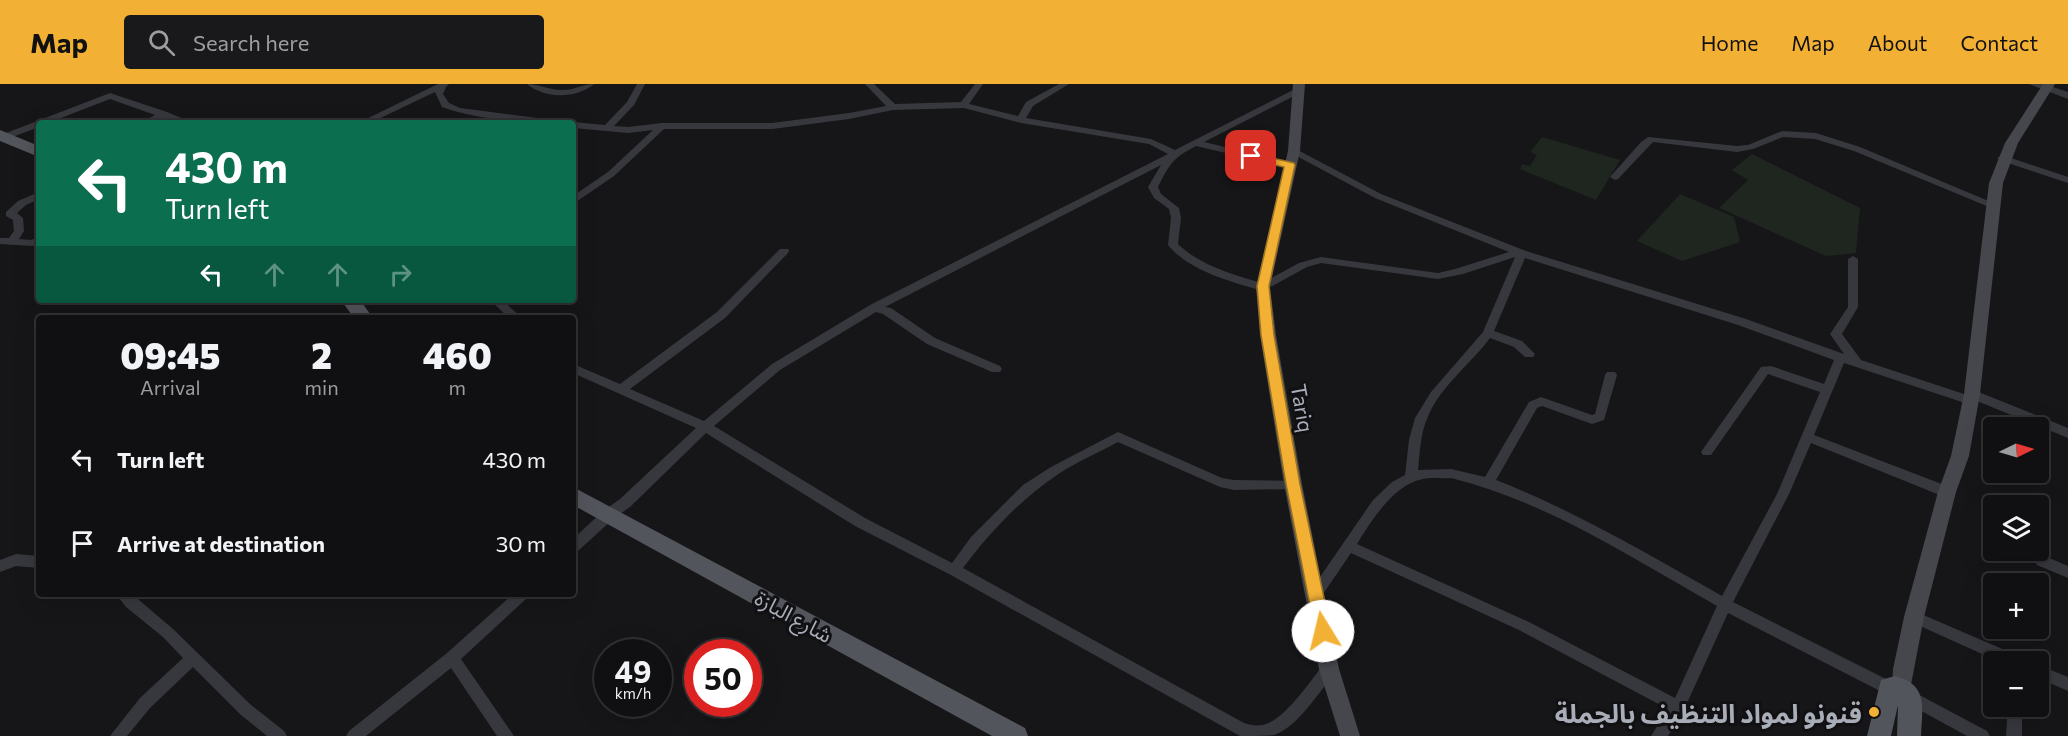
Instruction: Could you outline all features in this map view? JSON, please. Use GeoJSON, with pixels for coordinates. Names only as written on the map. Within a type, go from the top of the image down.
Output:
{"type":"FeatureCollection","features":[{"type":"Feature","properties":{"kind":"main road"},"geometry":{"type":"LineString","coordinates":[[1909,736],[1900,691],[1902,669],[1947,492],[1960,456],[1972,397],[1993,205],[2002,158],[2043,85]]}},
{"type":"Feature","properties":{"kind":"main road","name":"Tariq"},"geometry":{"type":"LineString","coordinates":[[1299,87],[1292,158],[1263,286],[1268,335],[1293,484],[1329,669],[1350,736]]}},
{"type":"Feature","properties":{"kind":"main road"},"geometry":{"type":"LineString","coordinates":[[2,136],[36,151]]}},
{"type":"Feature","properties":{"kind":"main road"},"geometry":{"type":"LineString","coordinates":[[352,303],[362,315]]}},
{"type":"Feature","properties":{"kind":"main road","name":"شارع البازة"},"geometry":{"type":"LineString","coordinates":[[576,497],[1016,736]]}},
{"type":"Feature","properties":{"kind":"main road"},"geometry":{"type":"LineString","coordinates":[[1879,736],[1900,691]]}},
{"type":"Feature","properties":{"kind":"street"},"geometry":{"type":"LineString","coordinates":[[531,84],[554,94],[580,90],[590,84]]}},
{"type":"Feature","properties":{"kind":"street"},"geometry":{"type":"LineString","coordinates":[[608,128],[631,103],[641,84]]}},
{"type":"Feature","properties":{"kind":"street"},"geometry":{"type":"LineString","coordinates":[[869,84],[893,107]]}},
{"type":"Feature","properties":{"kind":"street"},"geometry":{"type":"LineString","coordinates":[[964,105],[979,84]]}},
{"type":"Feature","properties":{"kind":"street"},"geometry":{"type":"LineString","coordinates":[[1021,120],[1029,104],[1065,84]]}},
{"type":"Feature","properties":{"kind":"street"},"geometry":{"type":"LineString","coordinates":[[369,120],[443,85]]}},
{"type":"Feature","properties":{"kind":"street"},"geometry":{"type":"LineString","coordinates":[[443,85],[439,94],[442,101],[458,110],[533,120]]}},
{"type":"Feature","properties":{"kind":"street"},"geometry":{"type":"LineString","coordinates":[[2043,85],[2068,96]]}},
{"type":"Feature","properties":{"kind":"street"},"geometry":{"type":"LineString","coordinates":[[576,544],[608,514],[625,503],[705,427],[776,367],[874,308],[1299,87]]}},
{"type":"Feature","properties":{"kind":"street"},"geometry":{"type":"LineString","coordinates":[[45,120],[110,96],[180,120]]}},
{"type":"Feature","properties":{"kind":"street"},"geometry":{"type":"LineString","coordinates":[[576,125],[628,130],[662,126],[772,126],[849,116],[893,107],[964,105],[1021,120],[1151,142],[1174,153]]}},
{"type":"Feature","properties":{"kind":"street"},"geometry":{"type":"LineString","coordinates":[[151,120],[164,114]]}},
{"type":"Feature","properties":{"kind":"street"},"geometry":{"type":"LineString","coordinates":[[2,136],[36,123]]}},
{"type":"Feature","properties":{"kind":"street"},"geometry":{"type":"LineString","coordinates":[[576,199],[611,174],[662,126]]}},
{"type":"Feature","properties":{"kind":"street"},"geometry":{"type":"LineString","coordinates":[[1615,177],[1644,144],[1651,140],[1737,149],[1750,147],[1782,134],[1805,134],[1857,149],[1993,205]]}},
{"type":"Feature","properties":{"kind":"street"},"geometry":{"type":"LineString","coordinates":[[1194,143],[1292,158],[1378,196],[1522,253],[1742,322],[1856,362],[1972,397],[2068,433]]}},
{"type":"Feature","properties":{"kind":"street"},"geometry":{"type":"LineString","coordinates":[[1174,153],[1153,187],[1157,196],[1174,208],[1176,218],[1173,245],[1181,253],[1210,268],[1263,286],[1303,265],[1321,260],[1438,276],[1451,274],[1506,254],[1522,253]]}},
{"type":"Feature","properties":{"kind":"street"},"geometry":{"type":"LineString","coordinates":[[2002,158],[2068,180]]}},
{"type":"Feature","properties":{"kind":"street"},"geometry":{"type":"LineString","coordinates":[[12,242],[19,231],[18,218],[10,214],[22,203],[36,196]]}},
{"type":"Feature","properties":{"kind":"street"},"geometry":{"type":"LineString","coordinates":[[0,241],[36,241]]}},
{"type":"Feature","properties":{"kind":"street"},"geometry":{"type":"LineString","coordinates":[[620,390],[721,315],[784,251]]}},
{"type":"Feature","properties":{"kind":"street"},"geometry":{"type":"LineString","coordinates":[[1411,479],[1420,419],[1443,382],[1480,345],[1488,333],[1522,253]]}},
{"type":"Feature","properties":{"kind":"street"},"geometry":{"type":"LineString","coordinates":[[1853,259],[1853,307],[1836,334],[1856,362]]}},
{"type":"Feature","properties":{"kind":"street"},"geometry":{"type":"LineString","coordinates":[[498,303],[512,315]]}},
{"type":"Feature","properties":{"kind":"street"},"geometry":{"type":"LineString","coordinates":[[874,308],[887,311],[931,341],[996,369]]}},
{"type":"Feature","properties":{"kind":"street"},"geometry":{"type":"LineString","coordinates":[[1488,333],[1518,344],[1529,354]]}},
{"type":"Feature","properties":{"kind":"street"},"geometry":{"type":"LineString","coordinates":[[1659,736],[1678,707],[1725,604],[1783,494],[1841,357]]}},
{"type":"Feature","properties":{"kind":"street"},"geometry":{"type":"LineString","coordinates":[[576,369],[705,427],[860,522],[954,570],[1240,729],[1255,733],[1268,731],[1280,725],[1329,669]]}},
{"type":"Feature","properties":{"kind":"street"},"geometry":{"type":"LineString","coordinates":[[1707,452],[1765,370],[1771,370],[1827,390]]}},
{"type":"Feature","properties":{"kind":"street"},"geometry":{"type":"LineString","coordinates":[[1488,482],[1533,405],[1541,401],[1592,420],[1600,417],[1611,375]]}},
{"type":"Feature","properties":{"kind":"street"},"geometry":{"type":"LineString","coordinates":[[954,570],[976,541],[1028,489],[1055,470],[1115,438],[1122,437],[1220,482],[1234,485],[1293,484]]}},
{"type":"Feature","properties":{"kind":"street"},"geometry":{"type":"LineString","coordinates":[[1807,437],[1947,492]]}},
{"type":"Feature","properties":{"kind":"street"},"geometry":{"type":"LineString","coordinates":[[1316,593],[1377,501],[1411,479],[1424,474],[1444,474],[1488,482],[1511,490],[1572,520],[1725,604],[1900,691],[1982,736]]}},
{"type":"Feature","properties":{"kind":"street"},"geometry":{"type":"LineString","coordinates":[[1348,546],[1524,626],[1678,707]]}},
{"type":"Feature","properties":{"kind":"street"},"geometry":{"type":"LineString","coordinates":[[0,566],[16,560],[36,562]]}},
{"type":"Feature","properties":{"kind":"street"},"geometry":{"type":"LineString","coordinates":[[2042,561],[2068,572]]}},
{"type":"Feature","properties":{"kind":"street"},"geometry":{"type":"LineString","coordinates":[[125,597],[168,633],[246,710],[279,736]]}},
{"type":"Feature","properties":{"kind":"street"},"geometry":{"type":"LineString","coordinates":[[354,736],[452,658],[519,597]]}},
{"type":"Feature","properties":{"kind":"street"},"geometry":{"type":"LineString","coordinates":[[1914,617],[1991,651]]}},
{"type":"Feature","properties":{"kind":"street"},"geometry":{"type":"LineString","coordinates":[[452,658],[506,736]]}},
{"type":"Feature","properties":{"kind":"street"},"geometry":{"type":"LineString","coordinates":[[118,736],[145,703],[192,659]]}},
{"type":"Feature","properties":{"kind":"street"},"geometry":{"type":"LineString","coordinates":[[2049,676],[2068,684]]}},
{"type":"Feature","properties":{"kind":"street"},"geometry":{"type":"LineString","coordinates":[[2014,736],[2015,717]]}},
{"type":"Feature","properties":{"kind":"shaded area"},"geometry":{"type":"Polygon","coordinates":[[[1542,137],[1620,160],[1596,200],[1520,169],[1522,164],[1530,166],[1537,155],[1530,152],[1542,137]]]}},
{"type":"Feature","properties":{"kind":"shaded area"},"geometry":{"type":"Polygon","coordinates":[[[1752,154],[1860,208],[1856,253],[1826,256],[1719,208],[1748,180],[1732,170],[1752,154]]]}},
{"type":"Feature","properties":{"kind":"shaded area"},"geometry":{"type":"Polygon","coordinates":[[[1680,194],[1734,217],[1740,242],[1682,261],[1637,241],[1680,194]]]}},
{"type":"Feature","properties":{"kind":"place","name":"قنونو لمواد التنظيف بالجملة"},"geometry":{"type":"Point","coordinates":[1874,712]}},
{"type":"Feature","properties":{"kind":"route"},"geometry":{"type":"LineString","coordinates":[[1251,156],[1290,165],[1263,286],[1268,335],[1293,484],[1323,631]]}}]}
